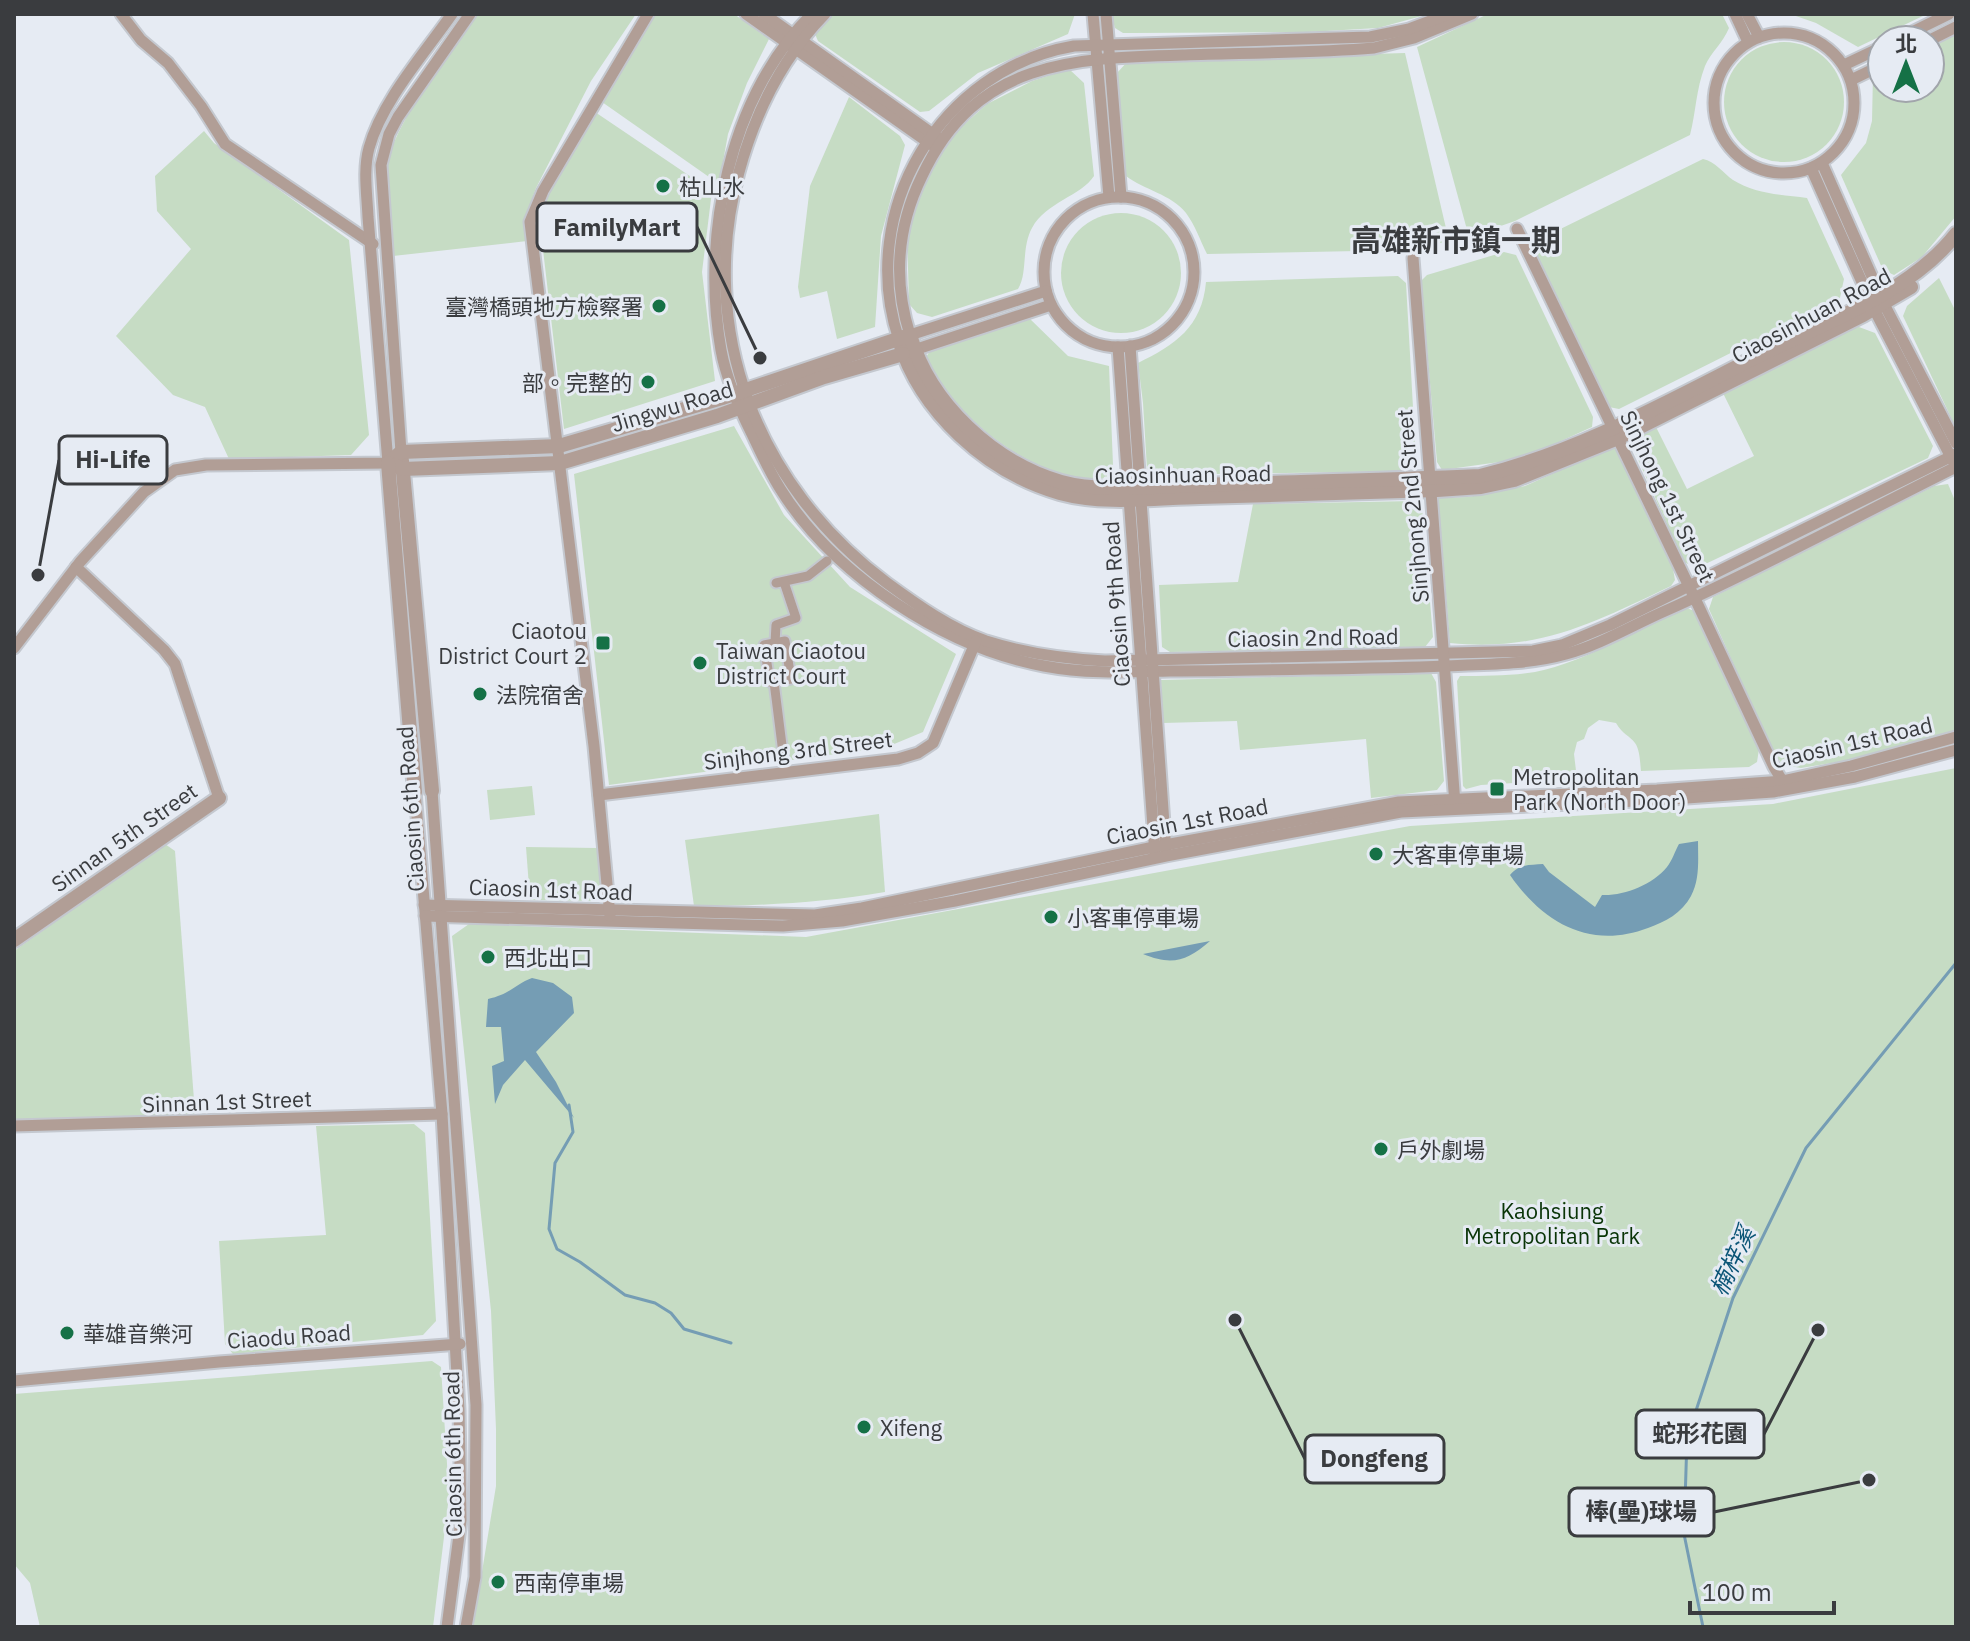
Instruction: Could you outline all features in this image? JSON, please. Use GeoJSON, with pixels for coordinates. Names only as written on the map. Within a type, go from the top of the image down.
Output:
{"type":"FeatureCollection","features":[{"type":"Feature","properties":{"kind":"street"},"geometry":{"type":"LineString","coordinates":[[121,14],[141,40],[168,63],[225,144],[370,244],[385,243]]}},
{"type":"Feature","properties":{"kind":"street","name":"Ciaosin 6th Road"},"geometry":{"type":"LineString","coordinates":[[447,1627],[461,1520],[456,1344],[442,1114],[370,244],[367,165],[383,113],[452,14]]}},
{"type":"Feature","properties":{"kind":"street","name":"Ciaosin 6th Road"},"geometry":{"type":"LineString","coordinates":[[466,1627],[475,1577],[476,1405],[432,791],[380,178],[389,134],[470,14]]}},
{"type":"Feature","properties":{"kind":"street"},"geometry":{"type":"LineString","coordinates":[[610,916],[559,446],[530,222],[543,191],[648,14]]}},
{"type":"Feature","properties":{"kind":"street"},"geometry":{"type":"LineString","coordinates":[[746,14],[794,41],[933,140]]}},
{"type":"Feature","properties":{"kind":"street"},"geometry":{"type":"LineString","coordinates":[[764,14],[794,41]]}},
{"type":"Feature","properties":{"kind":"street"},"geometry":{"type":"LineString","coordinates":[[794,41],[812,14]]}},
{"type":"Feature","properties":{"kind":"street"},"geometry":{"type":"LineString","coordinates":[[794,41],[825,14]]}},
{"type":"Feature","properties":{"kind":"street"},"geometry":{"type":"LineString","coordinates":[[1093,14],[1115,197]]}},
{"type":"Feature","properties":{"kind":"street"},"geometry":{"type":"LineString","coordinates":[[1106,14],[1115,197]]}},
{"type":"Feature","properties":{"kind":"street","name":"Ciaosinhuan Road"},"geometry":{"type":"LineString","coordinates":[[1449,14],[1409,29],[1370,37],[1062,48],[1039,55],[977,89],[933,140],[900,241],[907,345],[922,391],[962,437],[1007,472],[1062,493],[1430,484],[1481,487],[1514,480],[1616,433],[1925,279],[1956,248]]}},
{"type":"Feature","properties":{"kind":"street","name":"Ciaosinhuan Road"},"geometry":{"type":"LineString","coordinates":[[933,140],[980,100],[1040,69],[1109,57],[1374,48],[1414,38],[1472,14]]}},
{"type":"Feature","properties":{"kind":"street"},"geometry":{"type":"LineString","coordinates":[[1735,14],[1754,39]]}},
{"type":"Feature","properties":{"kind":"street"},"geometry":{"type":"LineString","coordinates":[[1747,14],[1754,39]]}},
{"type":"Feature","properties":{"kind":"street"},"geometry":{"type":"LineString","coordinates":[[1929,24],[1949,14]]}},
{"type":"Feature","properties":{"kind":"street"},"geometry":{"type":"LineString","coordinates":[[1783,32],[1807,36],[1828,47],[1844,65],[1851,80],[1855,103],[1851,126],[1840,147],[1816,166],[1794,173],[1774,173],[1755,167],[1738,157],[1719,132],[1713,112],[1714,91],[1720,72],[1732,55],[1754,39],[1783,32]]}},
{"type":"Feature","properties":{"kind":"street","name":"Ciaosin 2nd Road"},"geometry":{"type":"LineString","coordinates":[[794,41],[746,145],[733,196],[725,266],[727,318],[743,399],[782,492],[826,544],[852,570],[894,602],[976,642],[1061,657],[1147,666],[1533,661],[1571,653],[1695,598],[1955,463]]}},
{"type":"Feature","properties":{"kind":"street"},"geometry":{"type":"LineString","coordinates":[[1844,65],[1866,55]]}},
{"type":"Feature","properties":{"kind":"street"},"geometry":{"type":"LineString","coordinates":[[1851,80],[1866,73]]}},
{"type":"Feature","properties":{"kind":"street"},"geometry":{"type":"LineString","coordinates":[[1816,166],[1955,463]]}},
{"type":"Feature","properties":{"kind":"street"},"geometry":{"type":"LineString","coordinates":[[1115,197],[1142,200],[1161,209],[1177,223],[1188,241],[1194,262],[1192,291],[1175,322],[1162,333],[1124,346],[1101,344],[1079,335],[1060,318],[1046,291],[1044,273],[1052,238],[1062,223],[1091,202],[1115,197]]}},
{"type":"Feature","properties":{"kind":"street","name":"Sinjhong 1st Street"},"geometry":{"type":"LineString","coordinates":[[1517,229],[1785,786]]}},
{"type":"Feature","properties":{"kind":"street","name":"Ciaosinhuan Road"},"geometry":{"type":"LineString","coordinates":[[1877,302],[1919,271],[1956,234]]}},
{"type":"Feature","properties":{"kind":"street","name":"Sinjhong 2nd Street"},"geometry":{"type":"LineString","coordinates":[[1413,258],[1455,804]]}},
{"type":"Feature","properties":{"kind":"street","name":"Jingwu Road"},"geometry":{"type":"LineString","coordinates":[[401,452],[559,446],[824,377],[1046,291]]}},
{"type":"Feature","properties":{"kind":"street"},"geometry":{"type":"LineString","coordinates":[[1877,302],[1956,443]]}},
{"type":"Feature","properties":{"kind":"street","name":"Jingwu Road"},"geometry":{"type":"LineString","coordinates":[[907,345],[1051,305]]}},
{"type":"Feature","properties":{"kind":"street","name":"Ciaosin 9th Road"},"geometry":{"type":"LineString","coordinates":[[1124,346],[1160,852]]}},
{"type":"Feature","properties":{"kind":"street","name":"Jingwu Road"},"geometry":{"type":"LineString","coordinates":[[14,648],[76,567],[144,492],[175,470],[206,465],[388,463],[403,469],[560,463],[743,399]]}},
{"type":"Feature","properties":{"kind":"street"},"geometry":{"type":"LineString","coordinates":[[388,463],[401,452]]}},
{"type":"Feature","properties":{"kind":"street","name":"Ciaosin 2nd Road"},"geometry":{"type":"LineString","coordinates":[[1444,661],[1562,645],[1955,463]]}},
{"type":"Feature","properties":{"kind":"street"},"geometry":{"type":"LineString","coordinates":[[775,643],[776,625],[796,618],[780,583],[808,576],[827,561]]}},
{"type":"Feature","properties":{"kind":"street"},"geometry":{"type":"LineString","coordinates":[[76,567],[175,664],[219,798]]}},
{"type":"Feature","properties":{"kind":"street"},"geometry":{"type":"LineString","coordinates":[[785,641],[791,679],[770,682],[764,645],[775,643],[785,641]]}},
{"type":"Feature","properties":{"kind":"street","name":"Sinjhong 3rd Street"},"geometry":{"type":"LineString","coordinates":[[599,795],[898,759],[918,753],[933,743],[976,642]]}},
{"type":"Feature","properties":{"kind":"street"},"geometry":{"type":"LineString","coordinates":[[774,682],[784,761]]}},
{"type":"Feature","properties":{"kind":"street","name":"Ciaosin 1st Road"},"geometry":{"type":"LineString","coordinates":[[1785,786],[1956,737]]}},
{"type":"Feature","properties":{"kind":"street","name":"Ciaosin 1st Road"},"geometry":{"type":"LineString","coordinates":[[424,910],[817,925],[955,901],[1160,852],[1399,802],[1455,804],[1785,786],[1855,777],[1956,750]]}},
{"type":"Feature","properties":{"kind":"street","name":"Sinnan 5th Street"},"geometry":{"type":"LineString","coordinates":[[14,940],[219,798]]}},
{"type":"Feature","properties":{"kind":"street","name":"Sinnan 1st Street"},"geometry":{"type":"LineString","coordinates":[[14,1126],[442,1114]]}},
{"type":"Feature","properties":{"kind":"street","name":"Ciaodu Road"},"geometry":{"type":"LineString","coordinates":[[14,1381],[219,1362],[472,1344]]}},
{"type":"Feature","properties":{"kind":"green space"},"geometry":{"type":"Polygon","coordinates":[[[475,14],[636,14],[591,81],[536,188],[524,222],[527,241],[393,256],[385,191],[390,153],[423,90],[475,14]]]}},
{"type":"Feature","properties":{"kind":"green space"},"geometry":{"type":"Polygon","coordinates":[[[656,14],[734,14],[769,39],[747,83],[728,134],[719,184],[602,102],[656,14]]]}},
{"type":"Feature","properties":{"kind":"green space"},"geometry":{"type":"Polygon","coordinates":[[[834,14],[1075,14],[1068,34],[978,73],[929,111],[920,112],[818,41],[815,34],[834,14]]]}},
{"type":"Feature","properties":{"kind":"green space"},"geometry":{"type":"Polygon","coordinates":[[[1111,14],[1429,14],[1378,28],[1308,32],[1123,33],[1115,28],[1111,14]]]}},
{"type":"Feature","properties":{"kind":"green space"},"geometry":{"type":"Polygon","coordinates":[[[1488,14],[1722,14],[1729,28],[1705,66],[1690,135],[1515,221],[1469,237],[1417,47],[1488,14]]]}},
{"type":"Feature","properties":{"kind":"green space"},"geometry":{"type":"Polygon","coordinates":[[[1766,14],[1927,14],[1906,24],[1866,24],[1866,43],[1858,47],[1816,23],[1793,15],[1766,14]]]}},
{"type":"Feature","properties":{"kind":"green space"},"geometry":{"type":"Polygon","coordinates":[[[1956,34],[1956,216],[1922,257],[1894,275],[1883,270],[1841,175],[1866,143],[1872,104],[1946,104],[1946,39],[1956,34]]]}},
{"type":"Feature","properties":{"kind":"green space"},"geometry":{"type":"Polygon","coordinates":[[[1784,42],[1807,46],[1827,59],[1840,79],[1844,102],[1840,125],[1827,145],[1807,158],[1784,162],[1761,158],[1741,145],[1728,125],[1724,102],[1728,79],[1741,59],[1761,46],[1784,42]]]}},
{"type":"Feature","properties":{"kind":"green space"},"geometry":{"type":"Polygon","coordinates":[[[1405,53],[1449,241],[1409,250],[1207,254],[1192,222],[1180,207],[1126,176],[1117,73],[1128,61],[1405,53]]]}},
{"type":"Feature","properties":{"kind":"green space"},"geometry":{"type":"Polygon","coordinates":[[[1069,69],[1084,83],[1094,176],[1038,219],[1029,236],[1018,289],[932,317],[917,313],[909,304],[907,231],[926,183],[951,136],[987,104],[1032,81],[1069,69]]]}},
{"type":"Feature","properties":{"kind":"green space"},"geometry":{"type":"Polygon","coordinates":[[[849,97],[900,136],[905,145],[881,236],[875,327],[837,339],[827,291],[800,298],[798,287],[810,186],[849,97]]]}},
{"type":"Feature","properties":{"kind":"green space"},"geometry":{"type":"Polygon","coordinates":[[[595,112],[712,191],[702,272],[715,381],[564,429],[540,224],[546,196],[595,112]]]}},
{"type":"Feature","properties":{"kind":"green space"},"geometry":{"type":"Polygon","coordinates":[[[204,131],[214,143],[349,240],[369,435],[351,455],[229,459],[205,407],[173,395],[116,336],[191,249],[157,211],[155,176],[204,131]]]}},
{"type":"Feature","properties":{"kind":"green space"},"geometry":{"type":"Polygon","coordinates":[[[1703,159],[1750,188],[1807,198],[1844,279],[1840,298],[1619,409],[1609,407],[1533,251],[1538,240],[1703,159]]]}},
{"type":"Feature","properties":{"kind":"green space"},"geometry":{"type":"Polygon","coordinates":[[[1121,213],[1144,217],[1164,230],[1177,250],[1181,273],[1177,296],[1164,316],[1144,329],[1121,333],[1098,329],[1078,316],[1065,296],[1061,273],[1065,250],[1078,230],[1098,217],[1121,213]]]}},
{"type":"Feature","properties":{"kind":"green space"},"geometry":{"type":"Polygon","coordinates":[[[1504,252],[1516,255],[1593,417],[1592,427],[1521,459],[1442,470],[1437,462],[1421,281],[1427,275],[1504,252]]]}},
{"type":"Feature","properties":{"kind":"green space"},"geometry":{"type":"Polygon","coordinates":[[[1398,276],[1406,283],[1416,461],[1408,471],[1154,475],[1147,469],[1138,363],[1164,349],[1184,333],[1199,311],[1206,282],[1398,276]]]}},
{"type":"Feature","properties":{"kind":"green space"},"geometry":{"type":"Polygon","coordinates":[[[1939,278],[1956,312],[1956,428],[1903,316],[1907,306],[1939,278]]]}},
{"type":"Feature","properties":{"kind":"green space"},"geometry":{"type":"Polygon","coordinates":[[[1028,317],[1068,356],[1109,366],[1113,465],[1106,478],[1080,478],[1053,471],[1000,443],[955,402],[926,357],[934,345],[1028,317]]]}},
{"type":"Feature","properties":{"kind":"green space"},"geometry":{"type":"Polygon","coordinates":[[[1859,327],[1875,333],[1933,446],[1928,458],[1697,568],[1684,562],[1632,446],[1632,438],[1656,427],[1687,489],[1754,456],[1722,391],[1847,329],[1859,327]]]}},
{"type":"Feature","properties":{"kind":"green space"},"geometry":{"type":"Polygon","coordinates":[[[734,426],[784,515],[850,587],[956,654],[923,732],[887,747],[609,785],[574,474],[734,426]]]}},
{"type":"Feature","properties":{"kind":"green space"},"geometry":{"type":"Polygon","coordinates":[[[1615,446],[1673,569],[1675,580],[1671,586],[1590,623],[1538,639],[1482,645],[1450,643],[1438,498],[1468,497],[1525,486],[1615,446]]]}},
{"type":"Feature","properties":{"kind":"green space"},"geometry":{"type":"Polygon","coordinates":[[[1948,484],[1956,503],[1956,730],[1862,758],[1801,768],[1784,765],[1774,755],[1709,609],[1713,597],[1934,486],[1948,484]]]}},
{"type":"Feature","properties":{"kind":"green space"},"geometry":{"type":"Polygon","coordinates":[[[1414,501],[1422,507],[1433,637],[1425,647],[1170,652],[1162,647],[1159,585],[1238,582],[1253,504],[1414,501]]]}},
{"type":"Feature","properties":{"kind":"green space"},"geometry":{"type":"Polygon","coordinates":[[[1685,607],[1694,611],[1753,732],[1759,749],[1757,762],[1749,767],[1641,771],[1635,743],[1616,723],[1599,720],[1588,728],[1584,739],[1577,742],[1574,754],[1577,779],[1481,785],[1466,789],[1463,786],[1457,681],[1460,676],[1517,674],[1555,667],[1685,607]]]}},
{"type":"Feature","properties":{"kind":"green space"},"geometry":{"type":"Polygon","coordinates":[[[1431,673],[1436,682],[1444,781],[1437,790],[1371,798],[1366,739],[1240,750],[1237,721],[1163,723],[1161,680],[1431,673]]]}},
{"type":"Feature","properties":{"kind":"green space","name":"Kaohsiung Metropolitan Park"},"geometry":{"type":"Polygon","coordinates":[[[1956,768],[1956,1627],[473,1627],[496,1486],[496,1429],[491,1311],[452,936],[469,924],[806,937],[1410,826],[1773,804],[1956,768]]]}},
{"type":"Feature","properties":{"kind":"green space"},"geometry":{"type":"Polygon","coordinates":[[[532,786],[535,815],[490,820],[487,790],[532,786]]]}},
{"type":"Feature","properties":{"kind":"green space"},"geometry":{"type":"Polygon","coordinates":[[[879,814],[885,892],[790,903],[694,906],[685,840],[879,814]]]}},
{"type":"Feature","properties":{"kind":"green space"},"geometry":{"type":"Polygon","coordinates":[[[165,844],[175,851],[195,1113],[191,1118],[14,1123],[14,951],[165,844]]]}},
{"type":"Feature","properties":{"kind":"green space"},"geometry":{"type":"Polygon","coordinates":[[[526,847],[597,848],[603,895],[596,901],[530,900],[526,847]]]}},
{"type":"Feature","properties":{"kind":"green space"},"geometry":{"type":"Polygon","coordinates":[[[414,1124],[425,1133],[436,1321],[423,1335],[233,1354],[225,1344],[219,1241],[326,1235],[316,1126],[414,1124]]]}},
{"type":"Feature","properties":{"kind":"green space"},"geometry":{"type":"Polygon","coordinates":[[[432,1361],[441,1367],[449,1496],[433,1627],[40,1627],[30,1583],[14,1564],[14,1394],[432,1361]]]}},
{"type":"Feature","properties":{"kind":"water"},"geometry":{"type":"Polygon","coordinates":[[[1698,841],[1697,876],[1687,902],[1667,920],[1627,934],[1588,934],[1570,928],[1537,907],[1510,875],[1521,867],[1543,864],[1595,907],[1602,895],[1628,891],[1654,879],[1669,865],[1679,844],[1698,841]]]}},
{"type":"Feature","properties":{"kind":"water"},"geometry":{"type":"Polygon","coordinates":[[[1210,941],[1179,960],[1162,960],[1143,954],[1210,941]]]}},
{"type":"Feature","properties":{"kind":"water"},"geometry":{"type":"Polygon","coordinates":[[[532,978],[553,983],[572,997],[574,1013],[536,1052],[574,1118],[525,1060],[503,1085],[495,1104],[492,1066],[504,1061],[501,1027],[486,1027],[488,999],[532,978]]]}},
{"type":"Feature","properties":{"kind":"waterway","name":"楠梓溪"},"geometry":{"type":"LineString","coordinates":[[1703,1627],[1684,1534],[1687,1438],[1733,1298],[1806,1148],[1956,963]]}},
{"type":"Feature","properties":{"kind":"waterway"},"geometry":{"type":"LineString","coordinates":[[569,1105],[573,1132],[555,1163],[549,1229],[557,1249],[625,1295],[655,1303],[671,1313],[684,1329],[731,1343]]}},
{"type":"Feature","properties":{"kind":"place","name":"枯山水"},"geometry":{"type":"Point","coordinates":[663,186]}},
{"type":"Feature","properties":{"kind":"place","name":"臺灣橋頭地方檢察署"},"geometry":{"type":"Point","coordinates":[659,306]}},
{"type":"Feature","properties":{"kind":"place","name":"FamilyMart"},"geometry":{"type":"Point","coordinates":[760,358]}},
{"type":"Feature","properties":{"kind":"place","name":"部。完整的"},"geometry":{"type":"Point","coordinates":[648,382]}},
{"type":"Feature","properties":{"kind":"place","name":"Hi-Life"},"geometry":{"type":"Point","coordinates":[38,575]}},
{"type":"Feature","properties":{"kind":"place","name":"Ciaotou District Court 2"},"geometry":{"type":"Point","coordinates":[603,643]}},
{"type":"Feature","properties":{"kind":"place","name":"Taiwan Ciaotou District Court"},"geometry":{"type":"Point","coordinates":[700,663]}},
{"type":"Feature","properties":{"kind":"place","name":"法院宿舍"},"geometry":{"type":"Point","coordinates":[480,694]}},
{"type":"Feature","properties":{"kind":"place","name":"Metropolitan Park (North Door)"},"geometry":{"type":"Point","coordinates":[1497,789]}},
{"type":"Feature","properties":{"kind":"place","name":"大客車停車場"},"geometry":{"type":"Point","coordinates":[1376,854]}},
{"type":"Feature","properties":{"kind":"place","name":"小客車停車場"},"geometry":{"type":"Point","coordinates":[1051,917]}},
{"type":"Feature","properties":{"kind":"place","name":"西北出口"},"geometry":{"type":"Point","coordinates":[488,957]}},
{"type":"Feature","properties":{"kind":"place","name":"戶外劇場"},"geometry":{"type":"Point","coordinates":[1381,1149]}},
{"type":"Feature","properties":{"kind":"place","name":"Dongfeng"},"geometry":{"type":"Point","coordinates":[1235,1320]}},
{"type":"Feature","properties":{"kind":"place","name":"蛇形花園"},"geometry":{"type":"Point","coordinates":[1818,1330]}},
{"type":"Feature","properties":{"kind":"place","name":"華雄音樂河"},"geometry":{"type":"Point","coordinates":[67,1333]}},
{"type":"Feature","properties":{"kind":"place","name":"Xifeng"},"geometry":{"type":"Point","coordinates":[864,1427]}},
{"type":"Feature","properties":{"kind":"place","name":"棒(壘)球場"},"geometry":{"type":"Point","coordinates":[1869,1480]}},
{"type":"Feature","properties":{"kind":"place","name":"西南停車場"},"geometry":{"type":"Point","coordinates":[498,1582]}},
{"type":"Feature","properties":{"kind":"district","name":"高雄新市鎮一期"},"geometry":{"type":"Point","coordinates":[1456,239]}}]}
